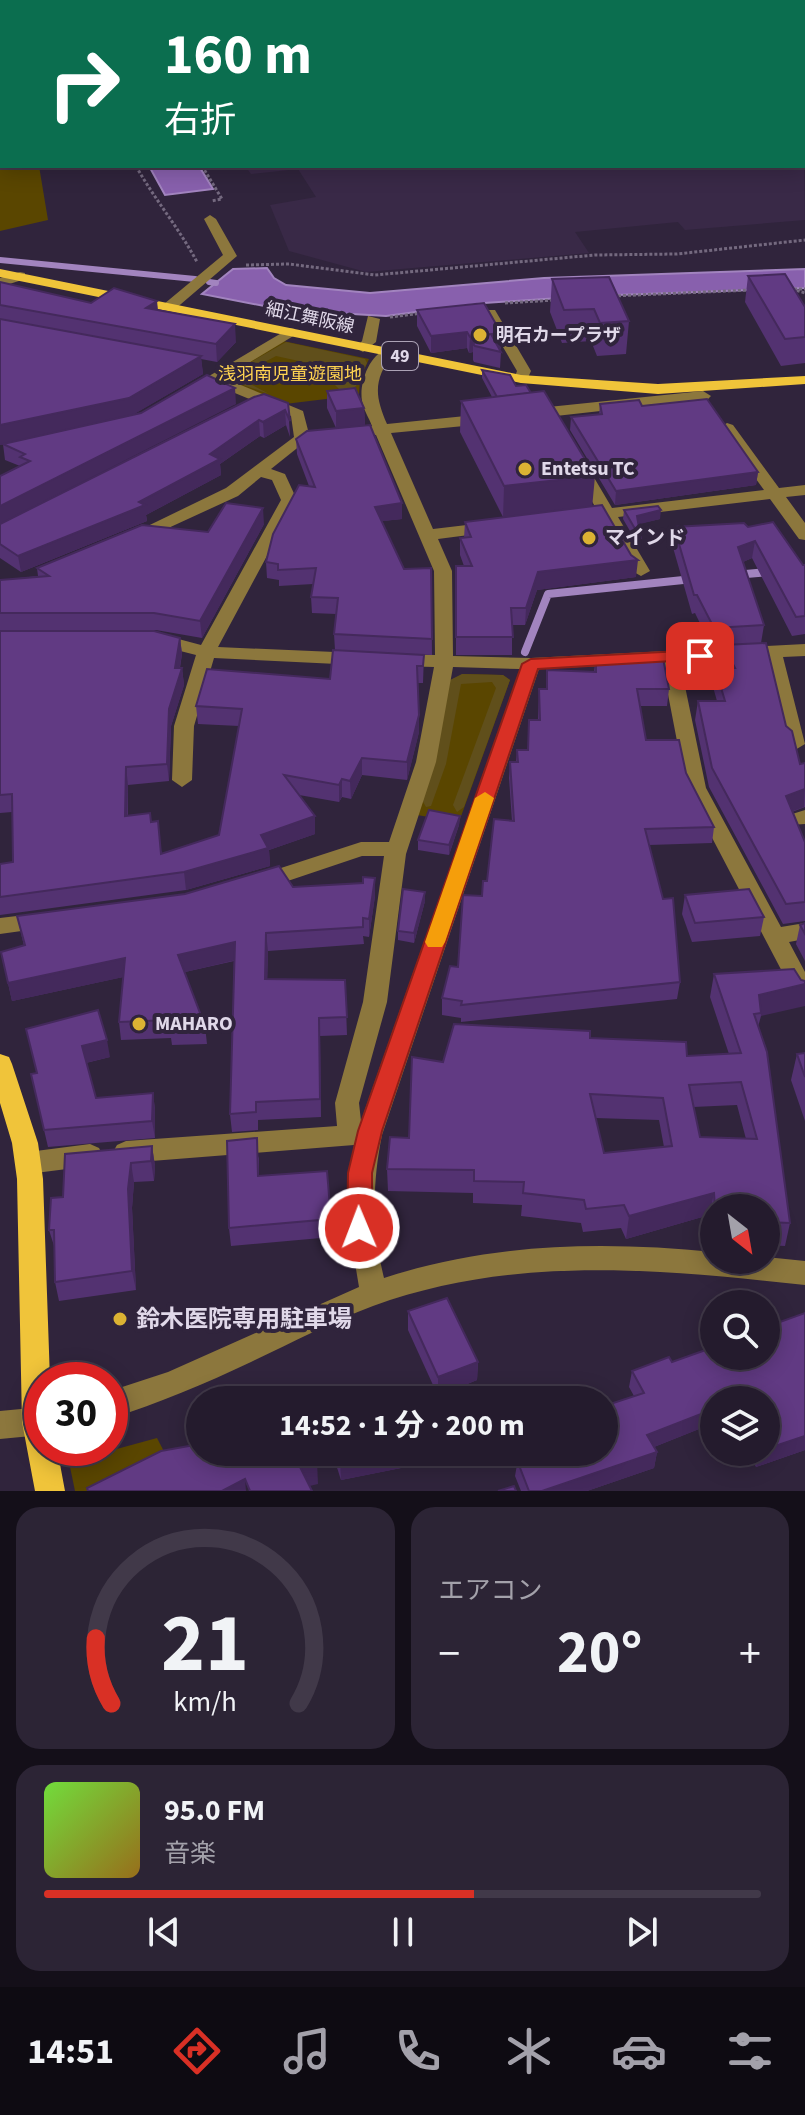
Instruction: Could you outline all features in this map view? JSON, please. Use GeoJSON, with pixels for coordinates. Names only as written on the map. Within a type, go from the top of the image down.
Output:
{"type":"FeatureCollection","features":[{"type":"Feature","properties":{"kind":"main road","name":"細江舞阪線"},"geometry":{"type":"LineString","coordinates":[[0,273],[521,379],[702,392],[805,380]]}},
{"type":"Feature","properties":{"kind":"main road"},"geometry":{"type":"LineString","coordinates":[[0,1064],[28,1163],[37,1362]]}},
{"type":"Feature","properties":{"kind":"main road"},"geometry":{"type":"LineString","coordinates":[[46,1466],[50,1491]]}},
{"type":"Feature","properties":{"kind":"street"},"geometry":{"type":"LineString","coordinates":[[169,307],[230,256],[210,219]]}},
{"type":"Feature","properties":{"kind":"street"},"geometry":{"type":"LineString","coordinates":[[0,283],[20,276]]}},
{"type":"Feature","properties":{"kind":"street"},"geometry":{"type":"LineString","coordinates":[[495,308],[524,371],[521,379]]}},
{"type":"Feature","properties":{"kind":"street"},"geometry":{"type":"LineString","coordinates":[[363,348],[369,342],[373,319]]}},
{"type":"Feature","properties":{"kind":"street"},"geometry":{"type":"LineString","coordinates":[[175,401],[290,332]]}},
{"type":"Feature","properties":{"kind":"street"},"geometry":{"type":"LineString","coordinates":[[374,1294],[357,1209],[359,1134],[347,1103],[375,1002],[397,849],[426,762],[444,664],[445,589],[440,562],[371,411],[369,390],[373,370],[386,353]]}},
{"type":"Feature","properties":{"kind":"street"},"geometry":{"type":"LineString","coordinates":[[203,365],[263,399],[298,414],[302,439]]}},
{"type":"Feature","properties":{"kind":"street"},"geometry":{"type":"LineString","coordinates":[[536,391],[552,419]]}},
{"type":"Feature","properties":{"kind":"street"},"geometry":{"type":"LineString","coordinates":[[112,546],[213,503],[302,439],[510,416],[552,419],[702,392],[805,535]]}},
{"type":"Feature","properties":{"kind":"street"},"geometry":{"type":"LineString","coordinates":[[234,413],[263,399]]}},
{"type":"Feature","properties":{"kind":"street"},"geometry":{"type":"LineString","coordinates":[[570,450],[641,571]]}},
{"type":"Feature","properties":{"kind":"street"},"geometry":{"type":"LineString","coordinates":[[182,780],[184,726],[206,652],[289,500],[279,477],[260,471]]}},
{"type":"Feature","properties":{"kind":"street"},"geometry":{"type":"LineString","coordinates":[[562,519],[805,490]]}},
{"type":"Feature","properties":{"kind":"street"},"geometry":{"type":"LineString","coordinates":[[428,535],[503,526]]}},
{"type":"Feature","properties":{"kind":"street"},"geometry":{"type":"LineString","coordinates":[[138,639],[174,641],[206,652],[444,664],[531,664],[805,650]]}},
{"type":"Feature","properties":{"kind":"street"},"geometry":{"type":"LineString","coordinates":[[773,653],[795,744]]}},
{"type":"Feature","properties":{"kind":"street"},"geometry":{"type":"LineString","coordinates":[[670,657],[696,788],[805,994]]}},
{"type":"Feature","properties":{"kind":"street"},"geometry":{"type":"LineString","coordinates":[[359,1134],[531,664]]}},
{"type":"Feature","properties":{"kind":"street"},"geometry":{"type":"LineString","coordinates":[[237,889],[361,849],[397,849]]}},
{"type":"Feature","properties":{"kind":"street"},"geometry":{"type":"LineString","coordinates":[[0,926],[60,918]]}},
{"type":"Feature","properties":{"kind":"street"},"geometry":{"type":"LineString","coordinates":[[774,936],[805,931]]}},
{"type":"Feature","properties":{"kind":"street"},"geometry":{"type":"LineString","coordinates":[[28,1163],[359,1134]]}},
{"type":"Feature","properties":{"kind":"street"},"geometry":{"type":"LineString","coordinates":[[128,1399],[193,1377],[374,1294],[459,1268],[555,1255],[652,1256],[805,1273]]}},
{"type":"Feature","properties":{"kind":"street"},"geometry":{"type":"LineString","coordinates":[[0,1425],[24,1423]]}},
{"type":"Feature","properties":{"kind":"path"},"geometry":{"type":"LineString","coordinates":[[137,168],[157,204],[178,226],[197,262],[216,268],[276,263],[375,275],[586,256],[677,254],[805,240]]}},
{"type":"Feature","properties":{"kind":"path"},"geometry":{"type":"LineString","coordinates":[[203,168],[222,199],[201,202],[210,219]]}},
{"type":"Feature","properties":{"kind":"path"},"geometry":{"type":"LineString","coordinates":[[777,289],[805,291]]}},
{"type":"Feature","properties":{"kind":"path"},"geometry":{"type":"LineString","coordinates":[[604,296],[762,290]]}},
{"type":"Feature","properties":{"kind":"path"},"geometry":{"type":"LineString","coordinates":[[495,308],[560,299]]}},
{"type":"Feature","properties":{"kind":"path"},"geometry":{"type":"LineString","coordinates":[[373,319],[429,312]]}},
{"type":"Feature","properties":{"kind":"shaded area"},"geometry":{"type":"Polygon","coordinates":[[[150,168],[200,168],[213,189],[165,195],[150,168]]]}},
{"type":"Feature","properties":{"kind":"shaded area"},"geometry":{"type":"Polygon","coordinates":[[[246,168],[804,168],[805,220],[685,230],[678,222],[575,232],[589,253],[366,272],[289,251],[270,205],[316,197],[298,169],[251,174],[246,168]]]}},
{"type":"Feature","properties":{"kind":"shaded area"},"geometry":{"type":"Polygon","coordinates":[[[267,268],[274,278],[286,285],[370,293],[544,278],[805,269],[805,288],[484,303],[386,316],[285,310],[202,294],[233,269],[267,268]]]}},
{"type":"Feature","properties":{"kind":"shaded area"},"geometry":{"type":"Polygon","coordinates":[[[286,342],[365,359],[367,363],[358,383],[346,390],[339,389],[333,383],[336,374],[331,368],[276,356],[237,377],[269,394],[223,378],[286,342]]]}},
{"type":"Feature","properties":{"kind":"shaded area"},"geometry":{"type":"Polygon","coordinates":[[[462,674],[503,675],[510,680],[464,807],[457,812],[453,805],[496,688],[492,682],[461,684],[446,764],[431,806],[426,807],[422,800],[450,680],[462,674]]]}},
{"type":"Feature","properties":{"kind":"green space"},"geometry":{"type":"Polygon","coordinates":[[[0,168],[39,168],[48,220],[0,231],[0,168]]]}},
{"type":"Feature","properties":{"kind":"green space","name":"浅羽南児童遊園地"},"geometry":{"type":"Polygon","coordinates":[[[283,341],[369,359],[360,379],[359,395],[285,404],[223,378],[283,341]]]}},
{"type":"Feature","properties":{"kind":"green space"},"geometry":{"type":"Polygon","coordinates":[[[462,674],[503,675],[510,680],[459,822],[417,815],[462,674]]]}},
{"type":"Feature","properties":{"kind":"green space"},"geometry":{"type":"Polygon","coordinates":[[[157,1438],[171,1465],[116,1491],[75,1491],[70,1466],[128,1466],[128,1446],[157,1438]]]}},
{"type":"Feature","properties":{"kind":"building"},"geometry":{"type":"Polygon","coordinates":[[[785,274],[805,307],[805,337],[785,339],[748,276],[785,274]]]}},
{"type":"Feature","properties":{"kind":"building"},"geometry":{"type":"Polygon","coordinates":[[[609,277],[629,321],[600,323],[594,309],[564,310],[552,279],[609,277]]]}},
{"type":"Feature","properties":{"kind":"building"},"geometry":{"type":"Polygon","coordinates":[[[0,282],[91,303],[114,288],[157,301],[146,308],[235,324],[216,344],[0,305],[0,282]]]}},
{"type":"Feature","properties":{"kind":"building"},"geometry":{"type":"Polygon","coordinates":[[[484,303],[501,333],[491,334],[501,352],[473,344],[490,334],[470,337],[467,332],[431,336],[417,310],[484,303]]]}},
{"type":"Feature","properties":{"kind":"building"},"geometry":{"type":"Polygon","coordinates":[[[0,319],[201,356],[129,398],[0,425],[0,319]]]}},
{"type":"Feature","properties":{"kind":"building"},"geometry":{"type":"Polygon","coordinates":[[[482,370],[510,375],[516,386],[526,385],[531,393],[497,397],[482,370]]]}},
{"type":"Feature","properties":{"kind":"building"},"geometry":{"type":"Polygon","coordinates":[[[207,375],[235,388],[0,506],[0,476],[30,461],[20,457],[25,454],[3,444],[141,413],[207,375]]]}},
{"type":"Feature","properties":{"kind":"building"},"geometry":{"type":"Polygon","coordinates":[[[355,388],[364,408],[336,411],[327,391],[355,388]]]}},
{"type":"Feature","properties":{"kind":"building"},"geometry":{"type":"Polygon","coordinates":[[[544,391],[595,476],[504,486],[461,401],[544,391]]]}},
{"type":"Feature","properties":{"kind":"building"},"geometry":{"type":"Polygon","coordinates":[[[264,394],[288,403],[290,421],[285,410],[263,422],[259,420],[210,454],[220,459],[139,502],[145,505],[18,556],[0,544],[0,524],[264,394]]]}},
{"type":"Feature","properties":{"kind":"building"},"geometry":{"type":"Polygon","coordinates":[[[707,399],[758,472],[616,491],[571,417],[602,414],[600,404],[639,400],[642,406],[707,399]]]}},
{"type":"Feature","properties":{"kind":"building"},"geometry":{"type":"Polygon","coordinates":[[[370,425],[402,503],[375,507],[404,569],[431,568],[432,639],[334,634],[338,598],[311,597],[316,568],[278,570],[278,564],[266,562],[273,534],[299,485],[315,487],[296,439],[307,431],[370,425]]]}},
{"type":"Feature","properties":{"kind":"building"},"geometry":{"type":"Polygon","coordinates":[[[226,503],[263,508],[200,621],[154,613],[0,613],[0,580],[49,576],[37,568],[142,525],[208,532],[226,503]]]}},
{"type":"Feature","properties":{"kind":"building"},"geometry":{"type":"Polygon","coordinates":[[[602,505],[631,555],[638,560],[538,572],[526,608],[511,608],[513,637],[456,637],[456,566],[472,566],[460,538],[471,537],[465,522],[602,505]]]}},
{"type":"Feature","properties":{"kind":"building"},"geometry":{"type":"Polygon","coordinates":[[[658,506],[661,510],[637,516],[641,539],[624,510],[658,506]]]}},
{"type":"Feature","properties":{"kind":"building"},"geometry":{"type":"Polygon","coordinates":[[[773,522],[805,565],[805,616],[796,617],[755,541],[738,547],[764,625],[714,628],[697,595],[694,595],[674,527],[744,523],[748,527],[773,522]]]}},
{"type":"Feature","properties":{"kind":"building"},"geometry":{"type":"Polygon","coordinates":[[[0,631],[154,631],[180,638],[175,668],[182,668],[169,709],[167,764],[126,767],[125,816],[150,813],[151,822],[158,821],[161,854],[219,835],[242,709],[196,706],[207,669],[330,679],[333,650],[424,655],[423,666],[417,666],[419,715],[407,762],[362,758],[350,781],[342,779],[339,785],[284,775],[315,816],[261,835],[268,848],[184,872],[0,897],[0,864],[13,862],[12,794],[0,795],[0,631]]]}},
{"type":"Feature","properties":{"kind":"building"},"geometry":{"type":"Polygon","coordinates":[[[766,643],[786,726],[792,731],[800,764],[805,763],[805,789],[786,796],[805,842],[805,902],[786,904],[712,768],[698,701],[725,701],[715,668],[735,668],[723,645],[766,643]]]}},
{"type":"Feature","properties":{"kind":"building"},"geometry":{"type":"Polygon","coordinates":[[[596,656],[663,658],[669,689],[637,689],[646,740],[679,740],[686,773],[714,827],[645,829],[663,899],[673,898],[680,982],[461,1005],[462,1001],[442,998],[450,966],[458,967],[463,895],[482,896],[483,881],[487,881],[494,819],[514,821],[510,762],[518,762],[517,750],[528,750],[529,720],[540,720],[539,689],[547,689],[547,670],[596,672],[596,656]]]}},
{"type":"Feature","properties":{"kind":"building"},"geometry":{"type":"Polygon","coordinates":[[[429,810],[460,816],[449,845],[418,840],[429,810]]]}},
{"type":"Feature","properties":{"kind":"building"},"geometry":{"type":"Polygon","coordinates":[[[279,866],[293,887],[363,883],[363,877],[375,878],[369,919],[363,918],[363,927],[266,933],[265,979],[345,980],[347,1017],[319,1018],[320,1099],[256,1102],[256,1112],[230,1114],[235,942],[178,955],[205,1026],[170,1027],[170,1020],[119,1022],[125,958],[8,983],[1,952],[25,945],[17,916],[185,894],[279,866]]]}},
{"type":"Feature","properties":{"kind":"building"},"geometry":{"type":"Polygon","coordinates":[[[403,889],[425,892],[414,933],[398,931],[403,889]]]}},
{"type":"Feature","properties":{"kind":"building"},"geometry":{"type":"Polygon","coordinates":[[[749,889],[764,917],[695,923],[685,895],[749,889]]]}},
{"type":"Feature","properties":{"kind":"building"},"geometry":{"type":"Polygon","coordinates":[[[794,969],[805,984],[759,995],[761,1013],[754,1014],[767,1052],[790,1223],[780,1223],[780,1194],[700,1194],[700,1197],[629,1216],[624,1205],[586,1209],[584,1200],[523,1193],[524,1182],[474,1181],[474,1170],[387,1169],[390,1137],[409,1138],[412,1057],[443,1062],[454,1024],[590,1031],[590,1038],[686,1042],[687,1056],[741,1053],[714,974],[794,969]],[[741,1082],[689,1085],[700,1137],[757,1139],[741,1082]],[[590,1094],[604,1153],[672,1146],[663,1098],[590,1094]]]}},
{"type":"Feature","properties":{"kind":"building"},"geometry":{"type":"Polygon","coordinates":[[[98,1010],[107,1040],[82,1046],[96,1098],[153,1093],[152,1121],[44,1130],[31,1074],[37,1073],[26,1029],[98,1010]]]}},
{"type":"Feature","properties":{"kind":"building"},"geometry":{"type":"Polygon","coordinates":[[[805,1053],[805,1077],[797,1054],[805,1053]]]}},
{"type":"Feature","properties":{"kind":"building"},"geometry":{"type":"Polygon","coordinates":[[[257,1138],[258,1176],[327,1171],[331,1219],[229,1228],[227,1141],[257,1138]]]}},
{"type":"Feature","properties":{"kind":"building"},"geometry":{"type":"Polygon","coordinates":[[[152,1146],[151,1161],[131,1163],[128,1189],[132,1271],[55,1282],[54,1230],[49,1230],[51,1198],[63,1197],[65,1154],[152,1146]]]}},
{"type":"Feature","properties":{"kind":"building"},"geometry":{"type":"Polygon","coordinates":[[[447,1298],[478,1362],[438,1377],[408,1311],[447,1298]]]}},
{"type":"Feature","properties":{"kind":"building"},"geometry":{"type":"Polygon","coordinates":[[[805,1313],[805,1436],[780,1444],[780,1386],[700,1386],[700,1414],[647,1435],[657,1452],[618,1465],[618,1401],[644,1393],[632,1371],[669,1357],[672,1362],[700,1352],[700,1370],[780,1370],[780,1322],[805,1313]]]}},
{"type":"Feature","properties":{"kind":"building"},"geometry":{"type":"Polygon","coordinates":[[[186,1447],[186,1466],[300,1466],[312,1491],[250,1491],[245,1479],[222,1491],[88,1491],[87,1488],[161,1451],[186,1447]]]}},
{"type":"Feature","properties":{"kind":"building"},"geometry":{"type":"Polygon","coordinates":[[[519,1466],[616,1466],[542,1491],[529,1491],[519,1466]]]}},
{"type":"Feature","properties":{"kind":"building"},"geometry":{"type":"Polygon","coordinates":[[[514,1486],[516,1491],[498,1491],[514,1486]]]}},
{"type":"Feature","properties":{"kind":"waterway"},"geometry":{"type":"LineString","coordinates":[[0,260],[195,279]]}},
{"type":"Feature","properties":{"kind":"waterway"},"geometry":{"type":"LineString","coordinates":[[209,282],[216,283]]}},
{"type":"Feature","properties":{"kind":"waterway"},"geometry":{"type":"LineString","coordinates":[[735,575],[768,572]]}},
{"type":"Feature","properties":{"kind":"waterway"},"geometry":{"type":"LineString","coordinates":[[525,652],[548,594],[693,579]]}},
{"type":"Feature","properties":{"kind":"slow traffic"},"geometry":{"type":"LineString","coordinates":[[435,942],[485,798]]}},
{"type":"Feature","properties":{"kind":"place","name":"明石カープラザ"},"geometry":{"type":"Point","coordinates":[480,335]}},
{"type":"Feature","properties":{"kind":"place","name":"Entetsu TC"},"geometry":{"type":"Point","coordinates":[525,469]}},
{"type":"Feature","properties":{"kind":"place","name":"マインド"},"geometry":{"type":"Point","coordinates":[589,538]}},
{"type":"Feature","properties":{"kind":"place","name":"MAHARO"},"geometry":{"type":"Point","coordinates":[139,1024]}},
{"type":"Feature","properties":{"kind":"place","name":"鈴木医院専用駐車場"},"geometry":{"type":"Point","coordinates":[120,1319]}},
{"type":"Feature","properties":{"kind":"route"},"geometry":{"type":"LineString","coordinates":[[359,1228],[360,1173],[370,1131],[531,664],[700,656]]}}]}
